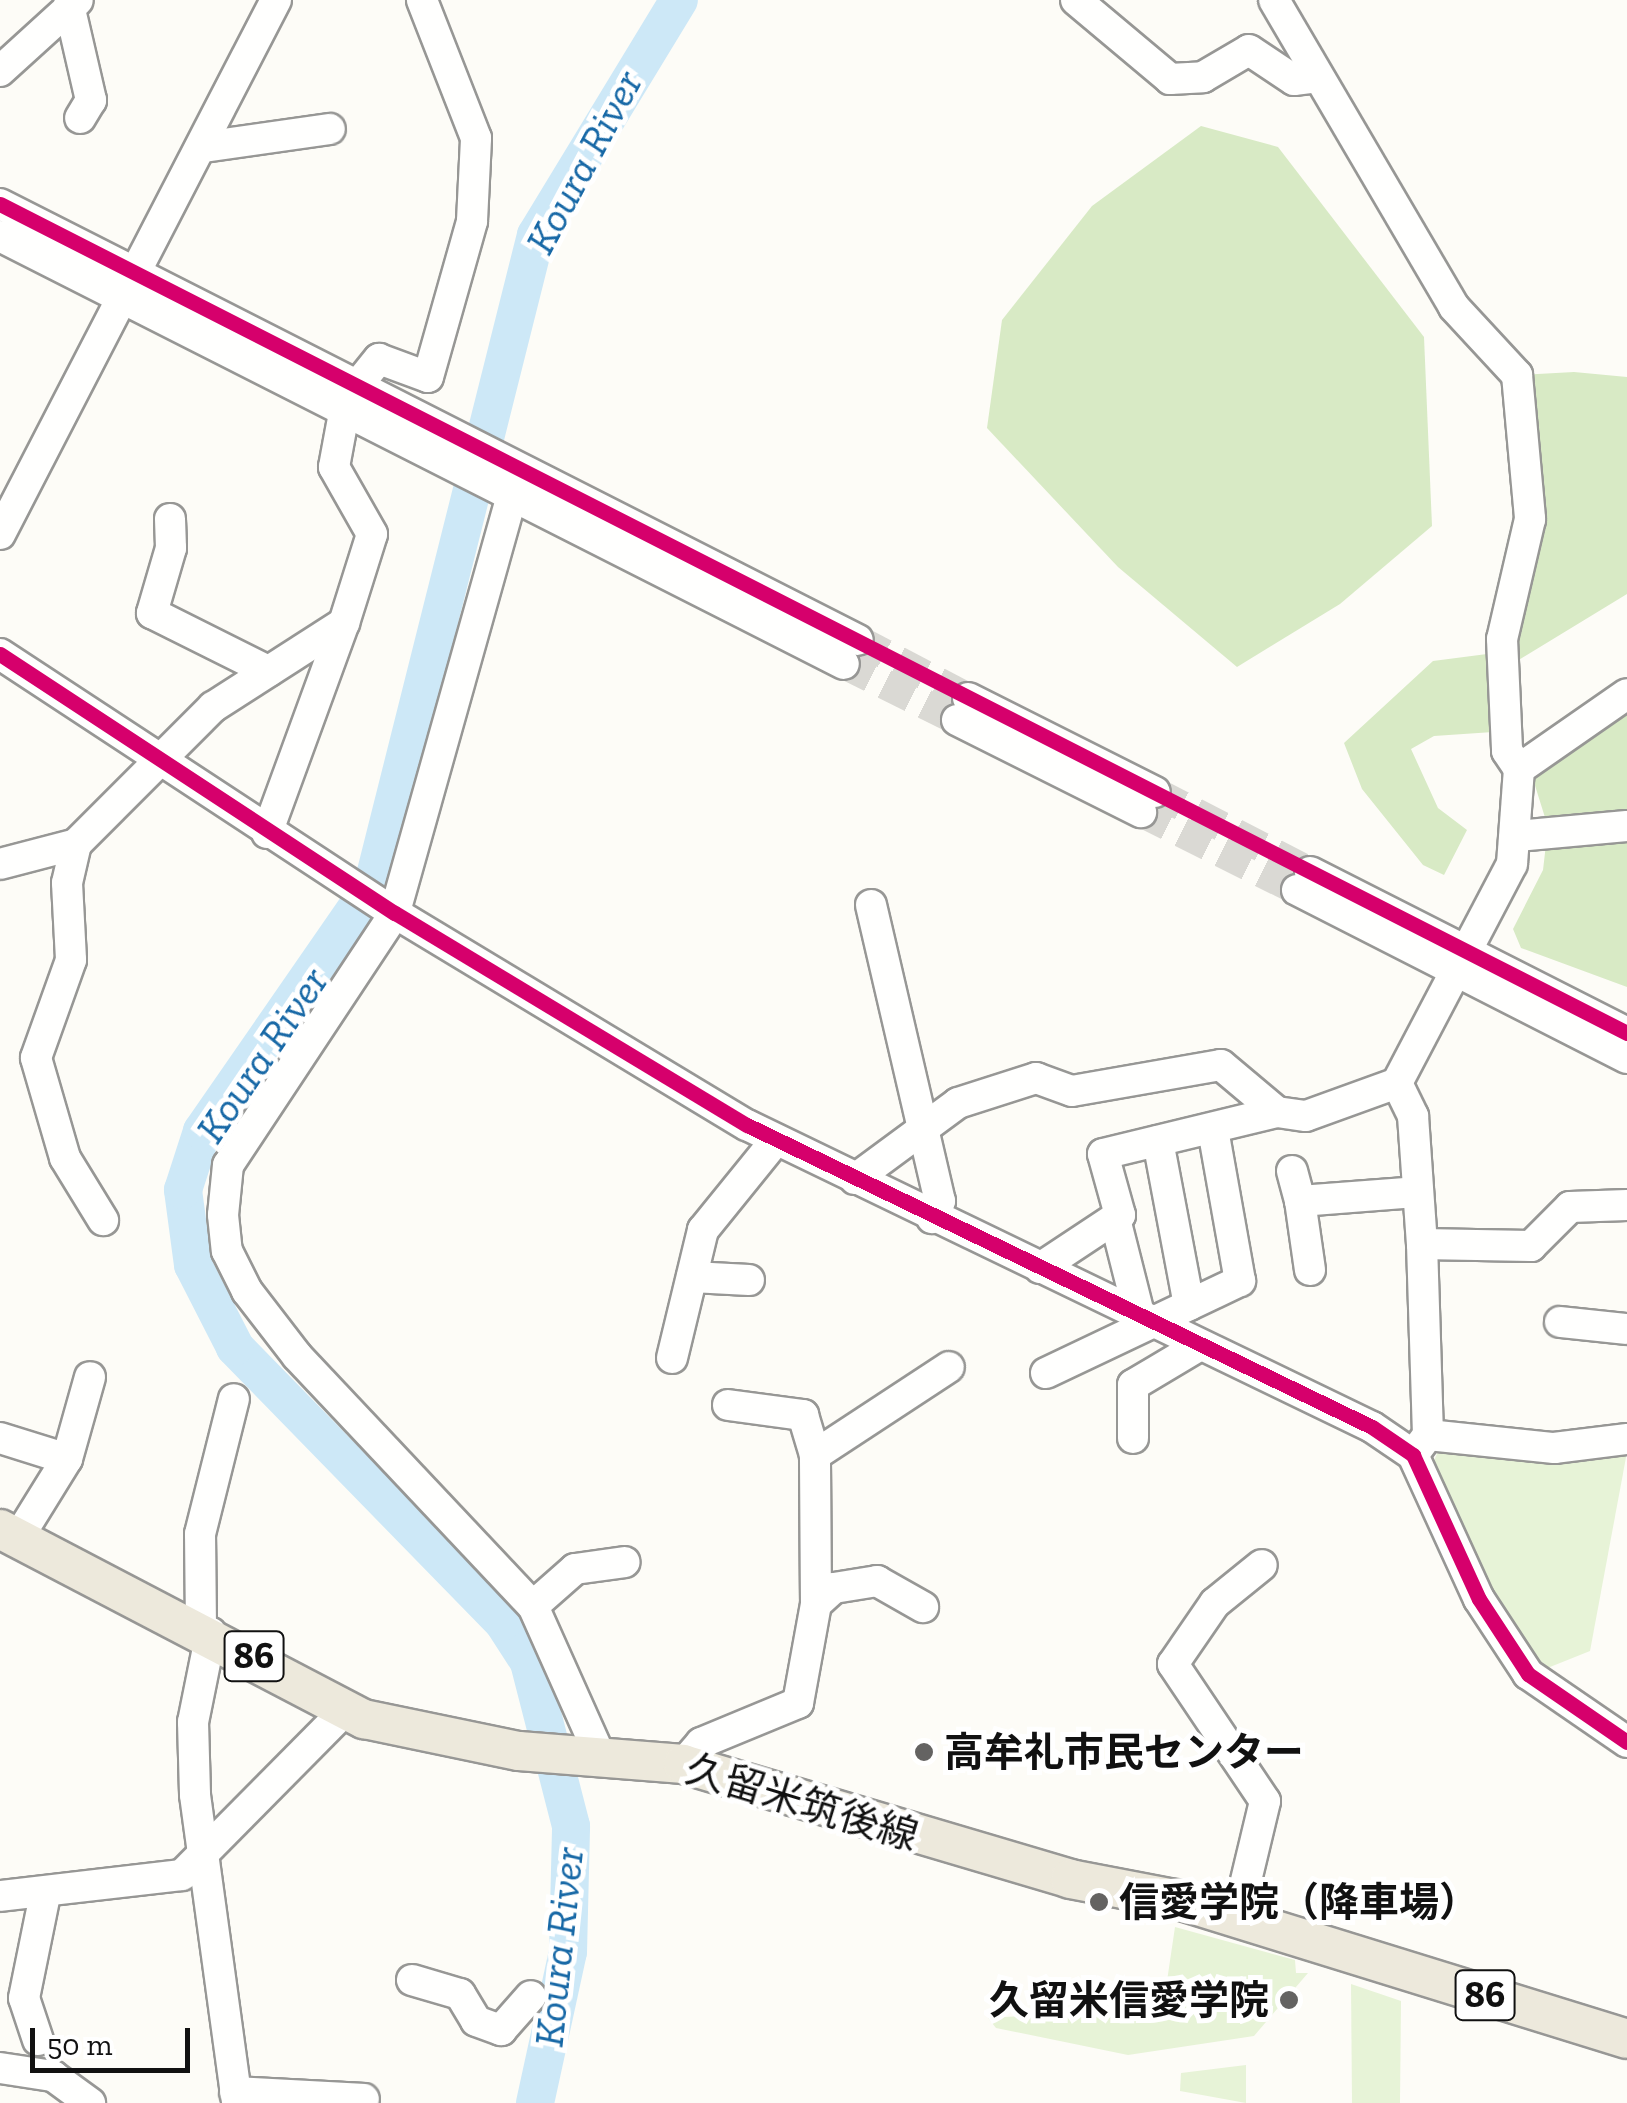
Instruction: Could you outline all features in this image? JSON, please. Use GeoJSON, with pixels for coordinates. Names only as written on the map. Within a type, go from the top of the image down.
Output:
{"type":"FeatureCollection","features":[{"type":"Feature","properties":{"kind":"main road","name":"久留米筑後線"},"geometry":{"type":"LineString","coordinates":[[9,1534],[206,1630],[346,1709],[526,1751],[683,1764],[941,1844],[1237,1918],[1627,2039]]}},
{"type":"Feature","properties":{"kind":"street"},"geometry":{"type":"LineString","coordinates":[[0,534],[134,288],[276,0]]}},
{"type":"Feature","properties":{"kind":"street"},"geometry":{"type":"LineString","coordinates":[[267,832],[344,624],[372,534],[334,467],[350,400],[379,359],[428,377],[472,221],[476,138],[422,0]]}},
{"type":"Feature","properties":{"kind":"street"},"geometry":{"type":"LineString","coordinates":[[1076,0],[1170,79],[1203,77],[1249,50],[1294,80],[1318,78]]}},
{"type":"Feature","properties":{"kind":"street"},"geometry":{"type":"LineString","coordinates":[[1141,1322],[1103,1154],[1277,1112],[1343,1108],[1397,1083],[1512,864],[1517,836],[1519,768],[1507,751],[1502,638],[1530,519],[1518,375],[1454,307],[1274,0]]}},
{"type":"Feature","properties":{"kind":"street"},"geometry":{"type":"LineString","coordinates":[[0,71],[42,14],[73,2],[91,100],[80,118]]}},
{"type":"Feature","properties":{"kind":"street"},"geometry":{"type":"LineString","coordinates":[[203,147],[330,130]]}},
{"type":"Feature","properties":{"kind":"street"},"geometry":{"type":"LineString","coordinates":[[0,204],[134,288],[350,400],[446,466],[510,499],[851,652],[518,463],[453,432],[350,400]]}},
{"type":"Feature","properties":{"kind":"street"},"geometry":{"type":"LineString","coordinates":[[0,236],[134,288]]}},
{"type":"Feature","properties":{"kind":"street"},"geometry":{"type":"LineString","coordinates":[[510,499],[395,914],[228,1165],[226,1251],[297,1356],[533,1606],[600,1758]]}},
{"type":"Feature","properties":{"kind":"street"},"geometry":{"type":"LineString","coordinates":[[170,519],[172,548],[152,613],[268,671]]}},
{"type":"Feature","properties":{"kind":"street"},"geometry":{"type":"LineString","coordinates":[[103,1220],[65,1158],[36,1058],[71,960],[67,883],[76,844],[156,756],[268,671],[344,624]]}},
{"type":"Feature","properties":{"kind":"street"},"geometry":{"type":"LineString","coordinates":[[0,654],[395,914],[776,1140],[1040,1268],[1141,1322],[1420,1445],[1554,1448],[1627,1439]]}},
{"type":"Feature","properties":{"kind":"street"},"geometry":{"type":"LineString","coordinates":[[1519,768],[1627,694]]}},
{"type":"Feature","properties":{"kind":"street"},"geometry":{"type":"LineString","coordinates":[[962,709],[1148,802]]}},
{"type":"Feature","properties":{"kind":"street"},"geometry":{"type":"LineString","coordinates":[[1517,836],[1627,826]]}},
{"type":"Feature","properties":{"kind":"street"},"geometry":{"type":"LineString","coordinates":[[3,857],[76,844]]}},
{"type":"Feature","properties":{"kind":"street"},"geometry":{"type":"LineString","coordinates":[[1303,881],[1460,960],[1627,1033]]}},
{"type":"Feature","properties":{"kind":"street"},"geometry":{"type":"LineString","coordinates":[[871,904],[940,1201],[932,1218]]}},
{"type":"Feature","properties":{"kind":"street"},"geometry":{"type":"LineString","coordinates":[[1460,960],[1627,1058]]}},
{"type":"Feature","properties":{"kind":"street"},"geometry":{"type":"LineString","coordinates":[[854,1179],[924,1123],[984,1091],[1036,1078],[1072,1091],[1196,1064],[1221,1065],[1277,1112]]}},
{"type":"Feature","properties":{"kind":"street"},"geometry":{"type":"LineString","coordinates":[[1397,1083],[1413,1116],[1422,1244],[1420,1445],[1479,1599],[1528,1674],[1627,1742]]}},
{"type":"Feature","properties":{"kind":"street"},"geometry":{"type":"LineString","coordinates":[[1046,1372],[1141,1322],[1190,1305],[1240,1281],[1212,1130]]}},
{"type":"Feature","properties":{"kind":"street"},"geometry":{"type":"LineString","coordinates":[[672,1358],[704,1230],[776,1140]]}},
{"type":"Feature","properties":{"kind":"street"},"geometry":{"type":"LineString","coordinates":[[1158,1141],[1190,1305]]}},
{"type":"Feature","properties":{"kind":"street"},"geometry":{"type":"LineString","coordinates":[[1292,1171],[1310,1270]]}},
{"type":"Feature","properties":{"kind":"street"},"geometry":{"type":"LineString","coordinates":[[1300,1201],[1416,1192]]}},
{"type":"Feature","properties":{"kind":"street"},"geometry":{"type":"LineString","coordinates":[[1422,1244],[1531,1246],[1570,1207],[1627,1205]]}},
{"type":"Feature","properties":{"kind":"street"},"geometry":{"type":"LineString","coordinates":[[1040,1268],[1115,1219]]}},
{"type":"Feature","properties":{"kind":"street"},"geometry":{"type":"LineString","coordinates":[[692,1277],[749,1280]]}},
{"type":"Feature","properties":{"kind":"street"},"geometry":{"type":"LineString","coordinates":[[1560,1322],[1627,1330]]}},
{"type":"Feature","properties":{"kind":"street"},"geometry":{"type":"LineString","coordinates":[[1134,1438],[1133,1384],[1196,1347]]}},
{"type":"Feature","properties":{"kind":"street"},"geometry":{"type":"LineString","coordinates":[[815,1454],[950,1366]]}},
{"type":"Feature","properties":{"kind":"street"},"geometry":{"type":"LineString","coordinates":[[9,1534],[67,1459],[90,1376]]}},
{"type":"Feature","properties":{"kind":"street"},"geometry":{"type":"LineString","coordinates":[[234,1400],[200,1534],[206,1630],[193,1722],[202,1860],[236,2098],[364,2099]]}},
{"type":"Feature","properties":{"kind":"street"},"geometry":{"type":"LineString","coordinates":[[683,1764],[701,1744],[798,1704],[816,1604],[815,1454],[803,1415],[728,1404]]}},
{"type":"Feature","properties":{"kind":"street"},"geometry":{"type":"LineString","coordinates":[[0,1438],[67,1459]]}},
{"type":"Feature","properties":{"kind":"street"},"geometry":{"type":"LineString","coordinates":[[533,1606],[575,1570],[625,1562]]}},
{"type":"Feature","properties":{"kind":"street"},"geometry":{"type":"LineString","coordinates":[[1237,1918],[1265,1801],[1173,1664],[1215,1603],[1262,1565]]}},
{"type":"Feature","properties":{"kind":"street"},"geometry":{"type":"LineString","coordinates":[[816,1604],[858,1580],[922,1606]]}},
{"type":"Feature","properties":{"kind":"street"},"geometry":{"type":"LineString","coordinates":[[0,1896],[45,1895],[182,1875],[202,1860],[346,1709]]}},
{"type":"Feature","properties":{"kind":"street"},"geometry":{"type":"LineString","coordinates":[[38,2040],[24,1998],[45,1895]]}},
{"type":"Feature","properties":{"kind":"street"},"geometry":{"type":"LineString","coordinates":[[412,1980],[460,1994],[476,2020],[501,2030],[532,1996]]}},
{"type":"Feature","properties":{"kind":"street"},"geometry":{"type":"LineString","coordinates":[[0,2068],[53,2076],[90,2103]]}},
{"type":"Feature","properties":{"kind":"green space"},"geometry":{"type":"Polygon","coordinates":[[[1201,126],[1278,147],[1424,337],[1432,526],[1340,604],[1237,667],[1118,567],[987,428],[1002,320],[1092,206],[1201,126]]]}},
{"type":"Feature","properties":{"kind":"green space"},"geometry":{"type":"Polygon","coordinates":[[[1574,372],[1627,377],[1627,594],[1512,664],[1530,519],[1517,375],[1574,372]]]}},
{"type":"Feature","properties":{"kind":"green space"},"geometry":{"type":"Polygon","coordinates":[[[1487,654],[1493,732],[1434,736],[1411,749],[1438,808],[1467,830],[1444,875],[1423,865],[1362,789],[1344,743],[1433,661],[1487,654]]]}},
{"type":"Feature","properties":{"kind":"green space"},"geometry":{"type":"Polygon","coordinates":[[[1627,705],[1627,987],[1521,948],[1513,929],[1543,870],[1548,827],[1532,776],[1627,705]]]}},
{"type":"Feature","properties":{"kind":"green space"},"geometry":{"type":"Polygon","coordinates":[[[1439,1449],[1627,1452],[1590,1651],[1535,1673],[1430,1470],[1439,1449]]]}},
{"type":"Feature","properties":{"kind":"green space"},"geometry":{"type":"Polygon","coordinates":[[[1175,1927],[1295,1960],[1296,1973],[1308,1973],[1254,2036],[1128,2055],[996,2028],[988,2018],[1163,2008],[1175,1927]]]}},
{"type":"Feature","properties":{"kind":"green space"},"geometry":{"type":"Polygon","coordinates":[[[1351,1984],[1401,2001],[1400,2103],[1352,2103],[1351,1984]]]}},
{"type":"Feature","properties":{"kind":"green space"},"geometry":{"type":"Polygon","coordinates":[[[1246,2065],[1246,2103],[1180,2091],[1181,2073],[1246,2065]]]}},
{"type":"Feature","properties":{"kind":"waterway","name":"Koura River"},"geometry":{"type":"LineString","coordinates":[[535,2103],[568,1952],[571,1826],[529,1662],[503,1622],[235,1347],[193,1265],[183,1190],[202,1131],[373,884],[536,235],[679,0]]}},
{"type":"Feature","properties":{"kind":"tunnel"},"geometry":{"type":"LineString","coordinates":[[858,640],[968,698]]}},
{"type":"Feature","properties":{"kind":"tunnel"},"geometry":{"type":"LineString","coordinates":[[844,664],[957,720]]}},
{"type":"Feature","properties":{"kind":"tunnel"},"geometry":{"type":"LineString","coordinates":[[1155,792],[1310,872]]}},
{"type":"Feature","properties":{"kind":"tunnel"},"geometry":{"type":"LineString","coordinates":[[1141,812],[1297,890]]}},
{"type":"Feature","properties":{"kind":"cycle path"},"geometry":{"type":"LineString","coordinates":[[0,204],[1627,1033]]}},
{"type":"Feature","properties":{"kind":"cycle path"},"geometry":{"type":"LineString","coordinates":[[0,654],[395,913],[747,1125],[1372,1427],[1413,1455],[1479,1599],[1528,1674],[1627,1742]]}},
{"type":"Feature","properties":{"kind":"place","name":"高牟礼市民センター"},"geometry":{"type":"Point","coordinates":[924,1752]}},
{"type":"Feature","properties":{"kind":"place","name":"信愛学院（降車場）"},"geometry":{"type":"Point","coordinates":[1099,1902]}},
{"type":"Feature","properties":{"kind":"place","name":"久留米信愛学院"},"geometry":{"type":"Point","coordinates":[1289,2000]}}]}
